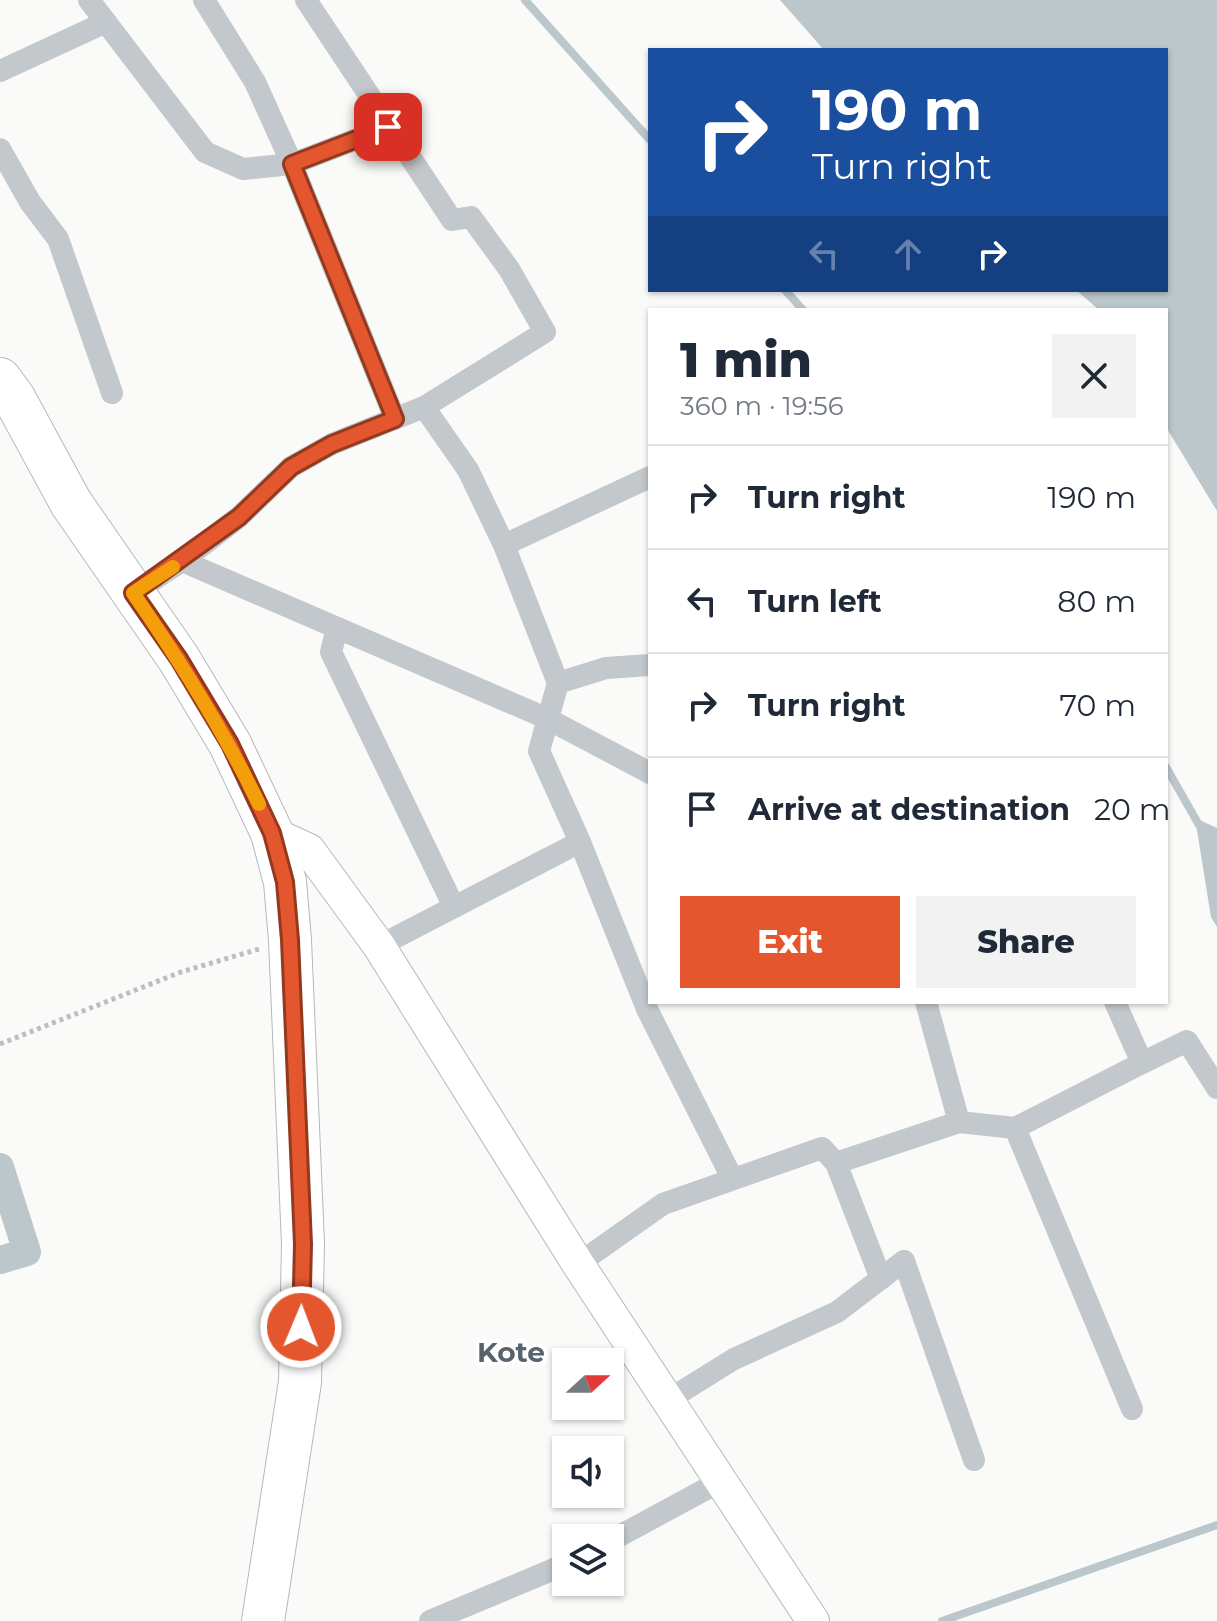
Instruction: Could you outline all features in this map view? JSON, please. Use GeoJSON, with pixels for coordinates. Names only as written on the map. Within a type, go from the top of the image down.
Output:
{"type":"FeatureCollection","features":[{"type":"Feature","properties":{"kind":"highway"},"geometry":{"type":"LineString","coordinates":[[0,379],[14,398],[71,503],[179,659],[230,744],[272,833],[285,882],[303,1244],[300,1382],[263,1621]]}},
{"type":"Feature","properties":{"kind":"highway"},"geometry":{"type":"LineString","coordinates":[[0,427],[71,503]]}},
{"type":"Feature","properties":{"kind":"street"},"geometry":{"type":"LineString","coordinates":[[89,0],[205,152],[243,169],[292,164],[388,127]]}},
{"type":"Feature","properties":{"kind":"street"},"geometry":{"type":"LineString","coordinates":[[204,0],[255,82],[292,164],[395,419]]}},
{"type":"Feature","properties":{"kind":"street"},"geometry":{"type":"LineString","coordinates":[[133,593],[182,561],[239,517],[291,467],[332,444],[424,407],[545,332],[509,269],[471,217],[452,220],[306,0]]}},
{"type":"Feature","properties":{"kind":"street"},"geometry":{"type":"LineString","coordinates":[[0,71],[106,22]]}},
{"type":"Feature","properties":{"kind":"street"},"geometry":{"type":"LineString","coordinates":[[0,149],[30,202],[58,239],[112,393]]}},
{"type":"Feature","properties":{"kind":"street"},"geometry":{"type":"LineString","coordinates":[[424,407],[468,470],[504,545],[558,683],[539,751],[580,842],[647,1009],[732,1178]]}},
{"type":"Feature","properties":{"kind":"street"},"geometry":{"type":"LineString","coordinates":[[504,545],[648,478]]}},
{"type":"Feature","properties":{"kind":"street"},"geometry":{"type":"LineString","coordinates":[[182,561],[546,718],[648,772]]}},
{"type":"Feature","properties":{"kind":"street"},"geometry":{"type":"LineString","coordinates":[[337,628],[331,652],[454,907]]}},
{"type":"Feature","properties":{"kind":"street"},"geometry":{"type":"LineString","coordinates":[[558,683],[606,668],[648,665]]}},
{"type":"Feature","properties":{"kind":"street"},"geometry":{"type":"LineString","coordinates":[[272,833],[309,850],[379,946],[578,1264],[813,1621]]}},
{"type":"Feature","properties":{"kind":"street"},"geometry":{"type":"LineString","coordinates":[[379,946],[580,842]]}},
{"type":"Feature","properties":{"kind":"street"},"geometry":{"type":"LineString","coordinates":[[927,1004],[959,1122]]}},
{"type":"Feature","properties":{"kind":"street"},"geometry":{"type":"LineString","coordinates":[[1116,1004],[1142,1063]]}},
{"type":"Feature","properties":{"kind":"street"},"geometry":{"type":"LineString","coordinates":[[836,1163],[959,1122],[1015,1128],[1187,1041],[1217,1088]]}},
{"type":"Feature","properties":{"kind":"street"},"geometry":{"type":"LineString","coordinates":[[1015,1128],[1132,1409]]}},
{"type":"Feature","properties":{"kind":"street"},"geometry":{"type":"LineString","coordinates":[[578,1264],[663,1204],[822,1148],[836,1163],[881,1279]]}},
{"type":"Feature","properties":{"kind":"street"},"geometry":{"type":"LineString","coordinates":[[668,1400],[734,1359],[837,1312],[904,1261],[974,1460]]}},
{"type":"Feature","properties":{"kind":"street"},"geometry":{"type":"LineString","coordinates":[[624,1533],[721,1481]]}},
{"type":"Feature","properties":{"kind":"street"},"geometry":{"type":"LineString","coordinates":[[430,1621],[552,1570]]}},
{"type":"Feature","properties":{"kind":"path"},"geometry":{"type":"LineString","coordinates":[[0,1044],[181,972],[290,940]]}},
{"type":"Feature","properties":{"kind":"shaded area"},"geometry":{"type":"Polygon","coordinates":[[[780,0],[1217,0],[1217,511],[1168,430],[1168,308],[1097,308],[1078,292],[1168,292],[1168,48],[822,48],[780,0]]]}},
{"type":"Feature","properties":{"kind":"shaded area"},"geometry":{"type":"Polygon","coordinates":[[[1195,818],[1217,828],[1217,927],[1211,917],[1195,818]]]}},
{"type":"Feature","properties":{"kind":"waterway"},"geometry":{"type":"LineString","coordinates":[[525,0],[648,138]]}},
{"type":"Feature","properties":{"kind":"waterway"},"geometry":{"type":"LineString","coordinates":[[787,292],[801,308]]}},
{"type":"Feature","properties":{"kind":"waterway"},"geometry":{"type":"LineString","coordinates":[[1168,771],[1199,825]]}},
{"type":"Feature","properties":{"kind":"waterway"},"geometry":{"type":"LineString","coordinates":[[0,1167],[27,1252],[0,1260]]}},
{"type":"Feature","properties":{"kind":"waterway"},"geometry":{"type":"LineString","coordinates":[[942,1621],[1217,1525]]}},
{"type":"Feature","properties":{"kind":"slow traffic"},"geometry":{"type":"LineString","coordinates":[[173,567],[133,593],[179,659],[230,744],[259,804]]}},
{"type":"Feature","properties":{"kind":"district","name":"Kote"},"geometry":{"type":"Point","coordinates":[511,1352]}},
{"type":"Feature","properties":{"kind":"route"},"geometry":{"type":"LineString","coordinates":[[301,1327],[303,1244],[285,882],[272,833],[230,744],[179,659],[133,593],[182,561],[239,517],[291,467],[332,444],[395,419],[292,164],[388,127]]}}]}
